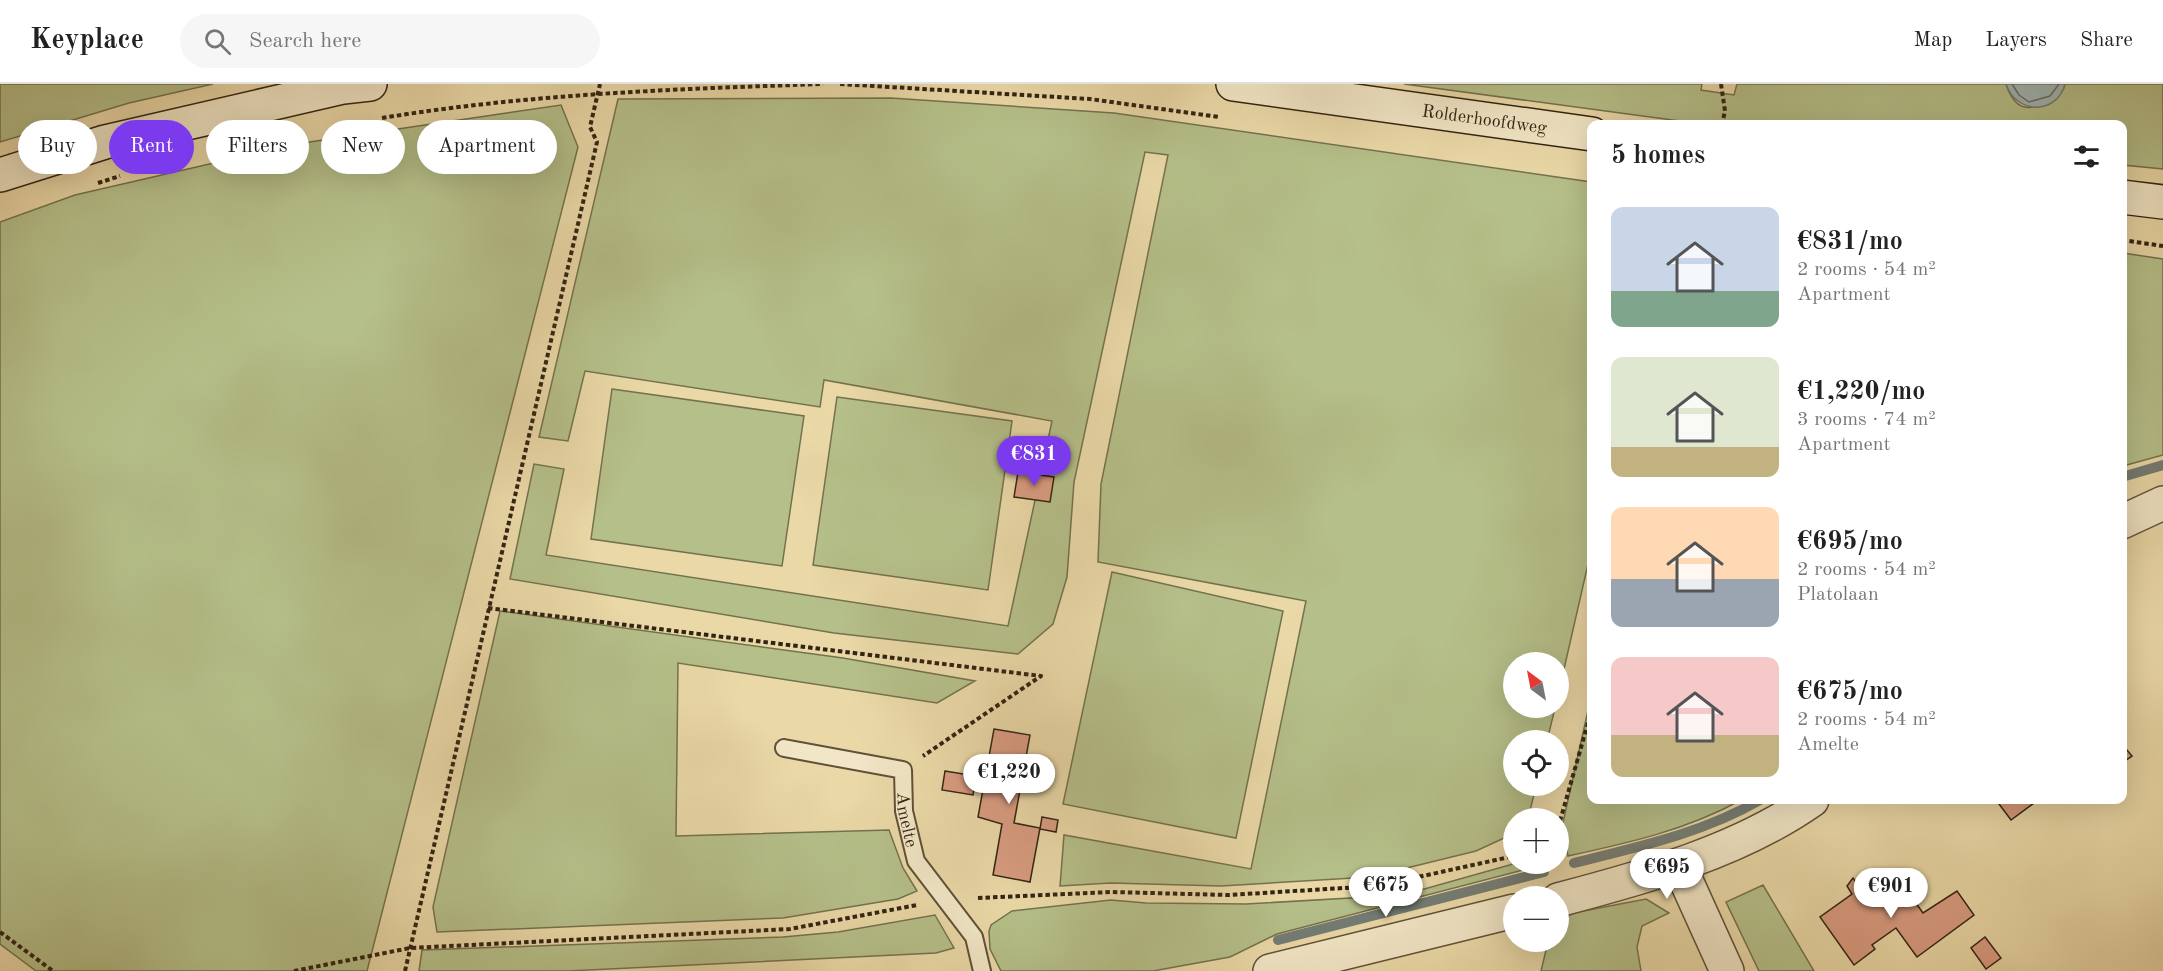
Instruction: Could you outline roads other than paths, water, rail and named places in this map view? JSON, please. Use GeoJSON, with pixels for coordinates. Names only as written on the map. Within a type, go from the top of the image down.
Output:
{"type":"FeatureCollection","features":[{"type":"Feature","properties":{"kind":"main road"},"geometry":{"type":"LineString","coordinates":[[0,175],[105,142],[343,87],[370,84]]}},
{"type":"Feature","properties":{"kind":"main road","name":"Rolderhoofdweg"},"geometry":{"type":"LineString","coordinates":[[1233,84],[1587,133]]}},
{"type":"Feature","properties":{"kind":"main road"},"geometry":{"type":"LineString","coordinates":[[2127,198],[2163,202]]}},
{"type":"Feature","properties":{"kind":"main road"},"geometry":{"type":"LineString","coordinates":[[2127,520],[2163,503]]}},
{"type":"Feature","properties":{"kind":"main road"},"geometry":{"type":"LineString","coordinates":[[1569,897],[1679,865],[1781,820],[1806,804]]}},
{"type":"Feature","properties":{"kind":"main road"},"geometry":{"type":"LineString","coordinates":[[1679,865],[1727,971]]}},
{"type":"Feature","properties":{"kind":"main road"},"geometry":{"type":"LineString","coordinates":[[1270,971],[1503,914]]}},
{"type":"Feature","properties":{"kind":"lane","name":"Amelte"},"geometry":{"type":"LineString","coordinates":[[784,748],[903,770],[904,811],[916,861],[974,937],[982,971]]}},
{"type":"Feature","properties":{"kind":"water"},"geometry":{"type":"Polygon","coordinates":[[[2006,84],[2065,84],[2061,94],[2054,101],[2045,106],[2036,107],[2027,106],[2018,101],[2006,84]]]}},
{"type":"Feature","properties":{"kind":"waterway"},"geometry":{"type":"LineString","coordinates":[[2127,476],[2163,465]]}},
{"type":"Feature","properties":{"kind":"waterway"},"geometry":{"type":"LineString","coordinates":[[1574,863],[1646,845],[1693,830],[1716,822],[1753,804]]}},
{"type":"Feature","properties":{"kind":"waterway"},"geometry":{"type":"LineString","coordinates":[[1278,940],[1536,874]]}}]}
